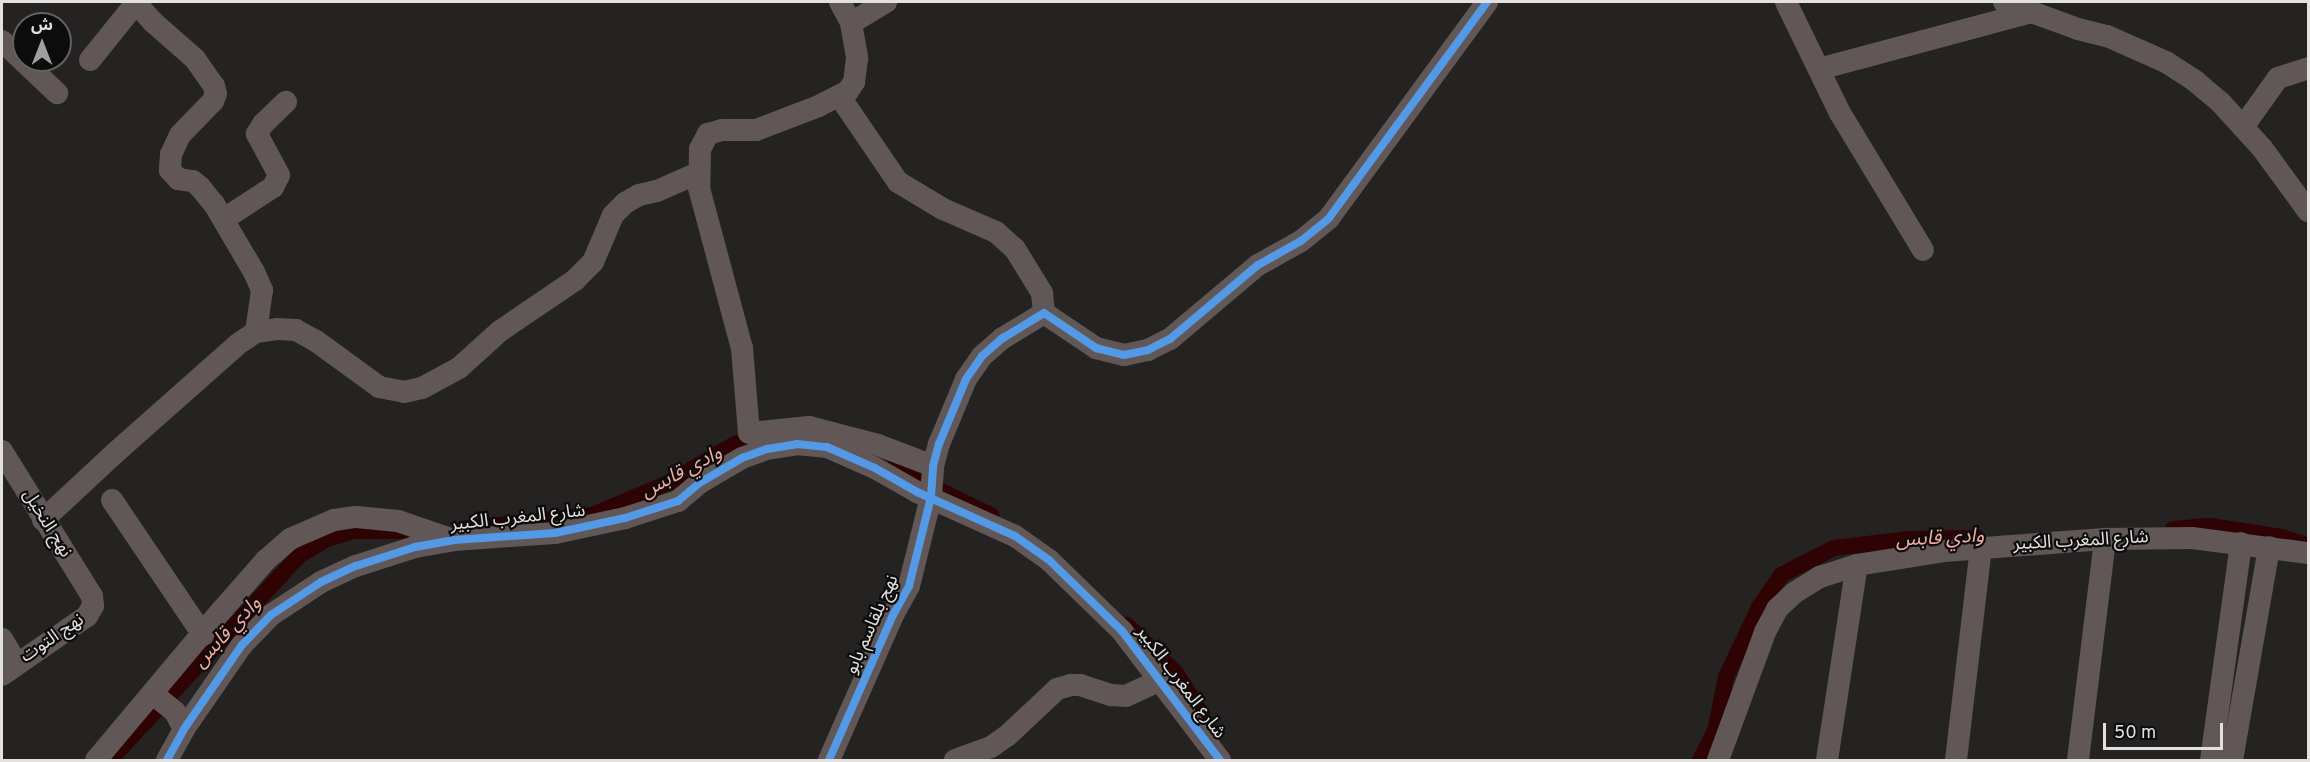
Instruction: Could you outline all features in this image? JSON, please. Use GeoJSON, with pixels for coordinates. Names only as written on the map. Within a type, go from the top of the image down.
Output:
{"type":"FeatureCollection","features":[{"type":"Feature","properties":{"kind":"street"},"geometry":{"type":"LineString","coordinates":[[90,60],[136,2],[195,59],[214,86],[216,94],[213,101],[180,135],[169,163],[170,170],[178,179],[193,181],[200,186],[224,219],[262,290],[256,332]]}},
{"type":"Feature","properties":{"kind":"street"},"geometry":{"type":"LineString","coordinates":[[840,2],[851,23],[857,58],[854,82],[840,97],[756,130],[722,130],[708,134],[700,149],[699,173],[705,216],[742,348],[749,433],[809,427],[878,445],[933,465]]}},
{"type":"Feature","properties":{"kind":"street"},"geometry":{"type":"LineString","coordinates":[[851,23],[886,2]]}},
{"type":"Feature","properties":{"kind":"street"},"geometry":{"type":"LineString","coordinates":[[840,97],[898,182],[944,209],[996,232],[1015,249],[1042,293],[1044,313],[1096,348],[1124,355],[1148,350],[1170,339],[1258,265],[1301,241],[1329,218],[1487,2]]}},
{"type":"Feature","properties":{"kind":"street"},"geometry":{"type":"LineString","coordinates":[[1786,2],[1840,113],[1923,250]]}},
{"type":"Feature","properties":{"kind":"street"},"geometry":{"type":"LineString","coordinates":[[2004,2],[2107,36],[2166,62],[2221,102],[2262,148],[2308,211]]}},
{"type":"Feature","properties":{"kind":"street"},"geometry":{"type":"LineString","coordinates":[[1819,69],[2032,12]]}},
{"type":"Feature","properties":{"kind":"street"},"geometry":{"type":"LineString","coordinates":[[2,40],[57,93]]}},
{"type":"Feature","properties":{"kind":"street"},"geometry":{"type":"LineString","coordinates":[[2243,127],[2278,78],[2308,68]]}},
{"type":"Feature","properties":{"kind":"street"},"geometry":{"type":"LineString","coordinates":[[224,219],[273,187],[279,175],[257,134],[263,124],[286,102]]}},
{"type":"Feature","properties":{"kind":"street"},"geometry":{"type":"LineString","coordinates":[[44,520],[115,453],[256,332],[277,328],[296,330],[316,341],[380,387],[404,392],[422,388],[459,368],[500,331],[575,280],[592,262],[613,215],[625,203],[639,195],[657,191],[699,173]]}},
{"type":"Feature","properties":{"kind":"street","name":"نهج بلقاسم بابو"},"geometry":{"type":"LineString","coordinates":[[829,760],[893,615],[909,586],[931,497],[933,465],[949,417],[966,379],[982,356],[1003,338],[1044,313]]}},
{"type":"Feature","properties":{"kind":"street","name":"شارع المغرب الكبير"},"geometry":{"type":"LineString","coordinates":[[167,760],[184,729],[242,645],[271,615],[302,593],[347,570],[386,556],[454,540],[555,533],[625,518],[678,501],[701,482],[742,458],[767,449],[797,444],[827,447],[1015,536],[1048,560],[1122,631],[1220,760]]}},
{"type":"Feature","properties":{"kind":"street","name":"نهج النخيل"},"geometry":{"type":"LineString","coordinates":[[2,452],[92,596]]}},
{"type":"Feature","properties":{"kind":"street"},"geometry":{"type":"LineString","coordinates":[[112,500],[202,635]]}},
{"type":"Feature","properties":{"kind":"street"},"geometry":{"type":"LineString","coordinates":[[96,760],[222,610],[274,553],[290,539],[333,520],[356,517],[398,521],[454,540]]}},
{"type":"Feature","properties":{"kind":"street","name":"شارع المغرب الكبير"},"geometry":{"type":"LineString","coordinates":[[1718,760],[1765,632],[1777,609],[1794,593],[1820,577],[1857,565],[1981,547],[2105,539],[2192,538],[2308,553]]}},
{"type":"Feature","properties":{"kind":"street"},"geometry":{"type":"LineString","coordinates":[[2078,760],[2105,539]]}},
{"type":"Feature","properties":{"kind":"street"},"geometry":{"type":"LineString","coordinates":[[2211,760],[2241,543]]}},
{"type":"Feature","properties":{"kind":"street"},"geometry":{"type":"LineString","coordinates":[[1956,760],[1981,547]]}},
{"type":"Feature","properties":{"kind":"street"},"geometry":{"type":"LineString","coordinates":[[2232,760],[2269,547]]}},
{"type":"Feature","properties":{"kind":"street"},"geometry":{"type":"LineString","coordinates":[[1827,760],[1857,565]]}},
{"type":"Feature","properties":{"kind":"street","name":"نهج التوت"},"geometry":{"type":"LineString","coordinates":[[9,669],[87,616],[93,606],[92,596]]}},
{"type":"Feature","properties":{"kind":"street"},"geometry":{"type":"LineString","coordinates":[[2,639],[9,669]]}},
{"type":"Feature","properties":{"kind":"street"},"geometry":{"type":"LineString","coordinates":[[955,760],[991,747],[1007,736],[1058,689],[1080,685],[1111,695],[1126,696],[1158,681]]}},
{"type":"Feature","properties":{"kind":"street"},"geometry":{"type":"LineString","coordinates":[[153,694],[175,712],[184,729]]}},
{"type":"Feature","properties":{"kind":"waterway","name":"وادي قابس"},"geometry":{"type":"LineString","coordinates":[[462,529],[592,515],[668,483],[735,444],[763,436]]}},
{"type":"Feature","properties":{"kind":"waterway","name":"وادي قابس"},"geometry":{"type":"LineString","coordinates":[[893,468],[991,515]]}},
{"type":"Feature","properties":{"kind":"waterway","name":"وادي قابس"},"geometry":{"type":"LineString","coordinates":[[2173,529],[2211,526],[2281,537],[2307,545]]}},
{"type":"Feature","properties":{"kind":"waterway","name":"وادي قابس"},"geometry":{"type":"LineString","coordinates":[[110,760],[299,556],[327,539],[353,531],[404,531]]}},
{"type":"Feature","properties":{"kind":"waterway","name":"وادي قابس"},"geometry":{"type":"LineString","coordinates":[[1700,760],[1715,731],[1726,677],[1759,607],[1781,575],[1834,548],[1909,539],[1977,538]]}},
{"type":"Feature","properties":{"kind":"waterway","name":"وادي قابس"},"geometry":{"type":"LineString","coordinates":[[1127,625],[1176,673],[1199,709],[1211,738]]}},
{"type":"Feature","properties":{"kind":"cycle path"},"geometry":{"type":"LineString","coordinates":[[829,760],[893,615],[909,586],[931,497],[933,466],[939,444],[966,379],[982,356],[1003,338],[1044,313],[1096,348],[1124,355],[1148,350],[1170,339],[1258,265],[1301,241],[1329,218],[1487,2]]}},
{"type":"Feature","properties":{"kind":"cycle path"},"geometry":{"type":"LineString","coordinates":[[167,760],[184,729],[242,645],[271,615],[321,582],[356,566],[415,547],[454,540],[555,533],[625,518],[678,501],[701,482],[742,458],[767,449],[797,444],[827,447],[875,468],[917,492],[1015,536],[1049,560],[1122,631],[1220,760]]}}]}
